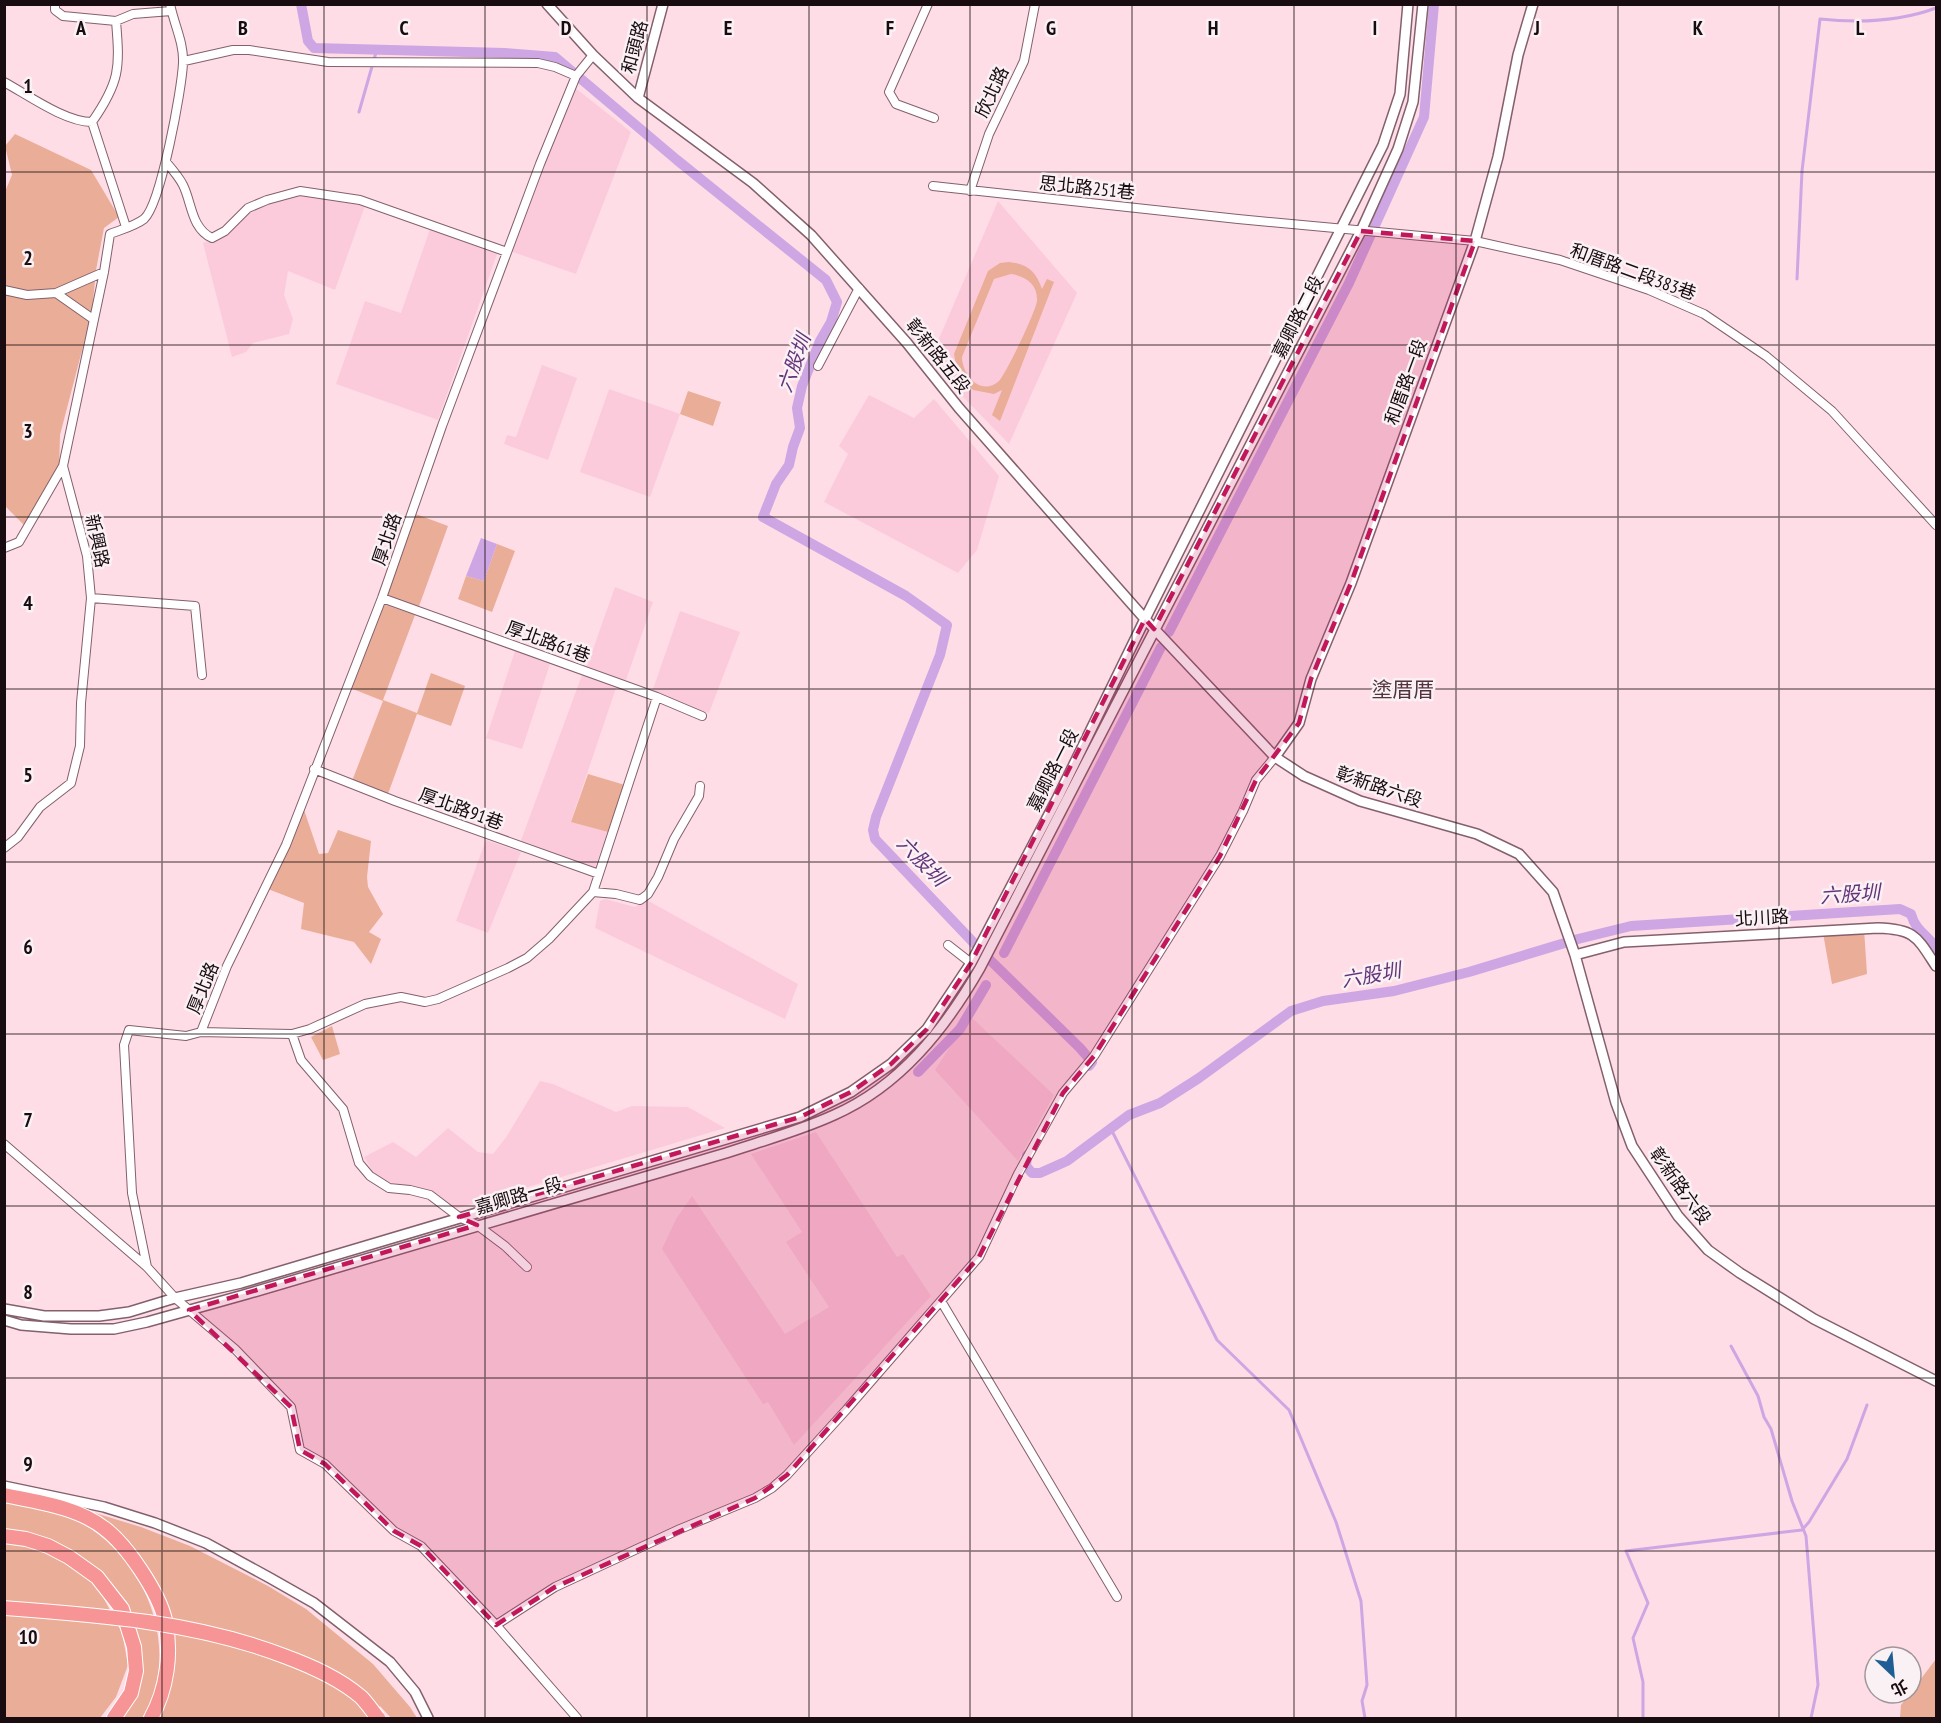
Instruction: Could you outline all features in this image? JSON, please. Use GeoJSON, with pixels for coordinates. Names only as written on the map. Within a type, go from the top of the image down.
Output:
{"type":"FeatureCollection","features":[{"type":"Feature","properties":{"kind":"highway"},"geometry":{"type":"LineString","coordinates":[[4,1495],[75,1511],[104,1528],[125,1548],[140,1569],[164,1618],[166,1642],[166,1673],[160,1701],[151,1719]]}},
{"type":"Feature","properties":{"kind":"highway"},"geometry":{"type":"LineString","coordinates":[[4,1536],[26,1539],[48,1546],[69,1557],[97,1577],[122,1609],[134,1647],[136,1671],[131,1694],[114,1719]]}},
{"type":"Feature","properties":{"kind":"highway"},"geometry":{"type":"LineString","coordinates":[[4,1608],[78,1613],[167,1625],[255,1645],[318,1669],[361,1698],[378,1719]]}},
{"type":"Feature","properties":{"kind":"street"},"geometry":{"type":"LineString","coordinates":[[55,4],[55,10],[63,16],[116,21],[133,14],[171,8],[177,24],[184,61],[177,112],[166,162],[150,210],[143,219],[126,227],[92,122]]}},
{"type":"Feature","properties":{"kind":"street","name":"彰新路五段"},"geometry":{"type":"LineString","coordinates":[[547,4],[593,55],[638,98],[753,183],[811,235],[907,343],[959,408],[1145,619],[1275,757]]}},
{"type":"Feature","properties":{"kind":"street","name":"和頭路"},"geometry":{"type":"LineString","coordinates":[[638,98],[663,4]]}},
{"type":"Feature","properties":{"kind":"street"},"geometry":{"type":"LineString","coordinates":[[928,4],[889,92],[896,104],[934,118]]}},
{"type":"Feature","properties":{"kind":"street","name":"欣北路"},"geometry":{"type":"LineString","coordinates":[[970,191],[989,134],[1024,61],[1035,4]]}},
{"type":"Feature","properties":{"kind":"street","name":"嘉卿路二段"},"geometry":{"type":"LineString","coordinates":[[1145,619],[1383,145],[1400,94],[1408,4]]}},
{"type":"Feature","properties":{"kind":"street","name":"嘉卿路二段"},"geometry":{"type":"LineString","coordinates":[[1154,629],[1365,231],[1398,148],[1413,102],[1423,4]]}},
{"type":"Feature","properties":{"kind":"street","name":"和厝路一段"},"geometry":{"type":"LineString","coordinates":[[1275,757],[1299,723],[1311,679],[1351,583],[1475,241],[1498,157],[1518,55],[1533,4]]}},
{"type":"Feature","properties":{"kind":"street"},"geometry":{"type":"LineString","coordinates":[[92,122],[105,103],[116,78],[120,58],[116,21]]}},
{"type":"Feature","properties":{"kind":"street"},"geometry":{"type":"LineString","coordinates":[[184,61],[233,50],[249,50],[328,62],[538,63],[576,76]]}},
{"type":"Feature","properties":{"kind":"street","name":"厚北路"},"geometry":{"type":"LineString","coordinates":[[201,1032],[227,966],[286,844],[382,598],[442,426],[540,164],[576,76],[593,55]]}},
{"type":"Feature","properties":{"kind":"street"},"geometry":{"type":"LineString","coordinates":[[4,82],[65,116],[83,122],[92,122]]}},
{"type":"Feature","properties":{"kind":"street"},"geometry":{"type":"LineString","coordinates":[[166,162],[183,185],[196,223],[205,235],[212,238],[225,231],[248,208],[300,191],[360,201],[507,252]]}},
{"type":"Feature","properties":{"kind":"street","name":"思北路251巷"},"geometry":{"type":"LineString","coordinates":[[933,186],[1238,219]]}},
{"type":"Feature","properties":{"kind":"street","name":"和厝路二段383巷"},"geometry":{"type":"LineString","coordinates":[[1238,219],[1475,241],[1560,260],[1648,290],[1704,314],[1766,356],[1832,411],[1936,525]]}},
{"type":"Feature","properties":{"kind":"street","name":"新興路"},"geometry":{"type":"LineString","coordinates":[[4,849],[18,837],[40,807],[71,783],[80,746],[81,703],[91,598],[87,556],[63,466],[110,234],[126,227]]}},
{"type":"Feature","properties":{"kind":"street"},"geometry":{"type":"LineString","coordinates":[[4,290],[27,295],[56,293],[104,272]]}},
{"type":"Feature","properties":{"kind":"street"},"geometry":{"type":"LineString","coordinates":[[818,366],[859,288]]}},
{"type":"Feature","properties":{"kind":"street"},"geometry":{"type":"LineString","coordinates":[[56,293],[93,319]]}},
{"type":"Feature","properties":{"kind":"street"},"geometry":{"type":"LineString","coordinates":[[4,548],[19,542],[63,466]]}},
{"type":"Feature","properties":{"kind":"street"},"geometry":{"type":"LineString","coordinates":[[91,598],[195,606],[202,675]]}},
{"type":"Feature","properties":{"kind":"street","name":"厚北路61巷"},"geometry":{"type":"LineString","coordinates":[[382,598],[657,697],[702,716]]}},
{"type":"Feature","properties":{"kind":"street","name":"嘉卿路一段"},"geometry":{"type":"LineString","coordinates":[[990,936],[1145,619]]}},
{"type":"Feature","properties":{"kind":"street","name":"嘉卿路一段"},"geometry":{"type":"LineString","coordinates":[[990,936],[1154,629]]}},
{"type":"Feature","properties":{"kind":"street"},"geometry":{"type":"LineString","coordinates":[[147,1267],[132,1193],[124,1045],[129,1030],[186,1036],[201,1032],[292,1034],[310,1029],[365,1004],[401,997],[425,1002],[438,999],[527,958],[549,939],[593,892],[657,697]]}},
{"type":"Feature","properties":{"kind":"street"},"geometry":{"type":"LineString","coordinates":[[496,1625],[555,1587],[680,1529],[755,1498],[772,1488],[787,1475],[979,1257],[1036,1140],[1063,1093],[1084,1065],[1094,1056],[1220,856],[1256,780],[1275,757]]}},
{"type":"Feature","properties":{"kind":"street","name":"彰新路六段"},"geometry":{"type":"LineString","coordinates":[[1275,757],[1304,776],[1360,801],[1477,834],[1519,854],[1553,892],[1570,937],[1616,1103],[1632,1146],[1678,1216],[1708,1250],[1740,1273],[1814,1318],[1936,1381]]}},
{"type":"Feature","properties":{"kind":"street","name":"厚北路91巷"},"geometry":{"type":"LineString","coordinates":[[314,769],[395,801],[599,874]]}},
{"type":"Feature","properties":{"kind":"street"},"geometry":{"type":"LineString","coordinates":[[593,892],[616,894],[640,900],[648,894],[674,839],[699,795],[700,786]]}},
{"type":"Feature","properties":{"kind":"street","name":"北川路"},"geometry":{"type":"LineString","coordinates":[[1575,955],[1624,942],[1878,928],[1902,929],[1916,938],[1936,966]]}},
{"type":"Feature","properties":{"kind":"street"},"geometry":{"type":"LineString","coordinates":[[948,945],[975,966],[990,936]]}},
{"type":"Feature","properties":{"kind":"street","name":"嘉卿路一段"},"geometry":{"type":"LineString","coordinates":[[4,1309],[44,1316],[99,1316],[129,1312],[241,1282],[764,1129],[821,1107],[851,1092],[891,1064],[927,1029],[975,966]]}},
{"type":"Feature","properties":{"kind":"street","name":"嘉卿路一段"},"geometry":{"type":"LineString","coordinates":[[4,1320],[71,1329],[114,1329],[189,1310],[477,1226],[803,1128],[836,1114],[877,1090],[914,1059],[940,1031],[963,997],[975,966]]}},
{"type":"Feature","properties":{"kind":"street"},"geometry":{"type":"LineString","coordinates":[[292,1034],[301,1060],[343,1109],[359,1163],[370,1176],[389,1188],[410,1190],[430,1196],[505,1246],[527,1266]]}},
{"type":"Feature","properties":{"kind":"street"},"geometry":{"type":"LineString","coordinates":[[4,1144],[147,1267],[175,1298],[235,1349],[291,1407],[300,1450],[325,1464],[394,1531],[421,1546],[496,1625],[577,1719]]}},
{"type":"Feature","properties":{"kind":"street"},"geometry":{"type":"LineString","coordinates":[[941,1300],[1117,1597]]}},
{"type":"Feature","properties":{"kind":"street"},"geometry":{"type":"LineString","coordinates":[[4,1486],[104,1507],[155,1523],[206,1543],[270,1578],[314,1603],[390,1662],[415,1692],[428,1719]]}},
{"type":"Feature","properties":{"kind":"highlighted area"},"geometry":{"type":"Polygon","coordinates":[[[1361,231],[1475,241],[1351,583],[1311,679],[1299,723],[1256,780],[1220,856],[1094,1056],[1063,1093],[979,1257],[787,1475],[755,1498],[555,1587],[496,1625],[421,1546],[394,1531],[325,1464],[300,1450],[291,1407],[189,1310],[477,1225],[459,1217],[800,1117],[851,1092],[891,1064],[927,1029],[971,963],[1145,619],[1154,629],[1361,231]]]}},
{"type":"Feature","properties":{"kind":"shaded area"},"geometry":{"type":"Polygon","coordinates":[[[569,83],[631,132],[576,274],[510,251],[508,247],[569,83]]]}},
{"type":"Feature","properties":{"kind":"shaded area"},"geometry":{"type":"Polygon","coordinates":[[[15,134],[91,170],[119,217],[104,228],[96,270],[92,312],[60,435],[59,472],[25,526],[5,506],[4,194],[12,175],[5,146],[15,134]]]}},
{"type":"Feature","properties":{"kind":"shaded area"},"geometry":{"type":"Polygon","coordinates":[[[297,194],[365,206],[335,290],[288,271],[284,295],[293,319],[289,334],[253,343],[246,352],[232,357],[203,243],[220,237],[244,215],[273,199],[297,194]]]}},
{"type":"Feature","properties":{"kind":"shaded area"},"geometry":{"type":"Polygon","coordinates":[[[998,201],[1077,293],[1009,444],[929,362],[998,201]]]}},
{"type":"Feature","properties":{"kind":"shaded area"},"geometry":{"type":"Polygon","coordinates":[[[430,229],[497,254],[438,420],[336,384],[365,301],[401,313],[430,229]]]}},
{"type":"Feature","properties":{"kind":"shaded area"},"geometry":{"type":"Polygon","coordinates":[[[1009,262],[1026,267],[1037,278],[1042,289],[1047,279],[1054,282],[1000,421],[992,415],[1002,390],[994,394],[973,390],[964,382],[957,370],[954,354],[988,271],[1000,263],[1009,262]],[[1011,274],[994,279],[962,357],[965,371],[979,385],[986,387],[992,385],[1003,376],[1035,307],[1037,295],[1033,286],[1026,279],[1011,274]]]}},
{"type":"Feature","properties":{"kind":"shaded area"},"geometry":{"type":"Polygon","coordinates":[[[542,365],[577,378],[548,460],[504,444],[507,435],[516,437],[542,365]]]}},
{"type":"Feature","properties":{"kind":"shaded area"},"geometry":{"type":"Polygon","coordinates":[[[609,389],[680,414],[650,497],[580,472],[609,389]]]}},
{"type":"Feature","properties":{"kind":"shaded area"},"geometry":{"type":"Polygon","coordinates":[[[688,391],[721,402],[713,426],[680,414],[688,391]]]}},
{"type":"Feature","properties":{"kind":"shaded area"},"geometry":{"type":"Polygon","coordinates":[[[869,395],[914,418],[934,399],[999,476],[977,550],[958,573],[824,502],[848,454],[839,446],[869,395]]]}},
{"type":"Feature","properties":{"kind":"shaded area"},"geometry":{"type":"Polygon","coordinates":[[[413,513],[448,526],[418,609],[385,595],[413,513]]]}},
{"type":"Feature","properties":{"kind":"shaded area"},"geometry":{"type":"Polygon","coordinates":[[[481,538],[497,544],[484,581],[466,576],[481,538]]]}},
{"type":"Feature","properties":{"kind":"shaded area"},"geometry":{"type":"Polygon","coordinates":[[[497,544],[515,551],[492,612],[458,599],[466,576],[484,581],[497,544]]]}},
{"type":"Feature","properties":{"kind":"shaded area"},"geometry":{"type":"Polygon","coordinates":[[[615,587],[653,602],[625,683],[586,669],[615,587]]]}},
{"type":"Feature","properties":{"kind":"shaded area"},"geometry":{"type":"Polygon","coordinates":[[[386,605],[415,615],[383,700],[417,713],[431,673],[465,686],[451,726],[417,714],[388,794],[352,781],[383,701],[348,687],[381,606],[386,605]]]}},
{"type":"Feature","properties":{"kind":"shaded area"},"geometry":{"type":"Polygon","coordinates":[[[680,611],[740,632],[709,713],[652,692],[680,611]]]}},
{"type":"Feature","properties":{"kind":"shaded area"},"geometry":{"type":"Polygon","coordinates":[[[515,651],[550,664],[522,749],[486,738],[515,651]]]}},
{"type":"Feature","properties":{"kind":"shaded area"},"geometry":{"type":"Polygon","coordinates":[[[582,675],[616,688],[571,821],[608,832],[594,870],[520,843],[582,675]]]}},
{"type":"Feature","properties":{"kind":"shaded area"},"geometry":{"type":"Polygon","coordinates":[[[588,774],[625,785],[608,832],[571,822],[588,774]]]}},
{"type":"Feature","properties":{"kind":"shaded area"},"geometry":{"type":"Polygon","coordinates":[[[301,801],[319,854],[328,853],[338,830],[371,841],[368,887],[383,914],[369,932],[381,939],[371,964],[354,942],[301,929],[304,903],[268,889],[301,801]]]}},
{"type":"Feature","properties":{"kind":"shaded area"},"geometry":{"type":"Polygon","coordinates":[[[486,840],[521,852],[488,933],[456,921],[486,840]]]}},
{"type":"Feature","properties":{"kind":"shaded area"},"geometry":{"type":"Polygon","coordinates":[[[605,899],[635,907],[645,899],[798,984],[785,1019],[595,928],[600,901],[605,899]]]}},
{"type":"Feature","properties":{"kind":"shaded area"},"geometry":{"type":"Polygon","coordinates":[[[1864,929],[1867,974],[1832,984],[1823,933],[1864,929]]]}},
{"type":"Feature","properties":{"kind":"shaded area"},"geometry":{"type":"Polygon","coordinates":[[[970,1016],[1054,1095],[1018,1161],[935,1070],[970,1016]]]}},
{"type":"Feature","properties":{"kind":"shaded area"},"geometry":{"type":"Polygon","coordinates":[[[332,1026],[340,1054],[323,1060],[311,1037],[332,1026]]]}},
{"type":"Feature","properties":{"kind":"shaded area"},"geometry":{"type":"Polygon","coordinates":[[[540,1081],[553,1084],[616,1112],[632,1106],[688,1107],[725,1128],[455,1209],[437,1194],[386,1181],[373,1172],[364,1157],[393,1142],[416,1157],[448,1128],[478,1152],[493,1154],[507,1136],[540,1081]]]}},
{"type":"Feature","properties":{"kind":"shaded area"},"geometry":{"type":"Polygon","coordinates":[[[816,1132],[897,1257],[903,1254],[931,1296],[794,1445],[768,1402],[763,1404],[662,1249],[676,1219],[692,1196],[785,1334],[829,1307],[786,1242],[802,1232],[751,1154],[816,1132]]]}},
{"type":"Feature","properties":{"kind":"shaded area"},"geometry":{"type":"Polygon","coordinates":[[[5,1503],[44,1509],[67,1516],[94,1531],[116,1551],[135,1575],[149,1602],[157,1631],[159,1660],[155,1690],[143,1718],[122,1718],[138,1691],[135,1629],[127,1602],[115,1588],[104,1599],[122,1632],[128,1665],[116,1697],[100,1718],[5,1718],[5,1503]]]}},
{"type":"Feature","properties":{"kind":"shaded area"},"geometry":{"type":"Polygon","coordinates":[[[72,1506],[141,1527],[190,1546],[268,1586],[306,1609],[373,1664],[417,1718],[391,1718],[380,1706],[369,1718],[158,1718],[170,1689],[175,1665],[173,1639],[164,1602],[147,1566],[123,1536],[105,1521],[72,1506]]]}},
{"type":"Feature","properties":{"kind":"shaded area"},"geometry":{"type":"Polygon","coordinates":[[[1936,1659],[1936,1718],[1900,1718],[1901,1705],[1923,1705],[1923,1676],[1936,1659]]]}},
{"type":"Feature","properties":{"kind":"waterway","name":"六股圳"},"geometry":{"type":"LineString","coordinates":[[301,4],[308,41],[314,48],[505,53],[555,57],[677,160],[826,280],[837,302],[831,322],[820,341],[802,386],[797,408],[800,428],[789,465],[776,484],[763,517],[906,596],[947,625],[940,655],[876,817],[873,830],[875,839],[990,960],[1080,1048],[1092,1062],[1089,1066]]}},
{"type":"Feature","properties":{"kind":"waterway"},"geometry":{"type":"LineString","coordinates":[[1169,632],[1349,283],[1424,117],[1434,4]]}},
{"type":"Feature","properties":{"kind":"waterway"},"geometry":{"type":"LineString","coordinates":[[1797,279],[1802,171],[1820,19],[1879,20],[1908,16],[1936,8]]}},
{"type":"Feature","properties":{"kind":"waterway"},"geometry":{"type":"LineString","coordinates":[[359,112],[377,49]]}},
{"type":"Feature","properties":{"kind":"waterway"},"geometry":{"type":"LineString","coordinates":[[1004,953],[1161,647]]}},
{"type":"Feature","properties":{"kind":"waterway","name":"六股圳"},"geometry":{"type":"LineString","coordinates":[[1027,1155],[1026,1166],[1032,1173],[1040,1173],[1067,1161],[1129,1115],[1160,1103],[1199,1078],[1291,1011],[1323,1001],[1394,991],[1631,926],[1900,909],[1911,914],[1916,925],[1936,948]]}},
{"type":"Feature","properties":{"kind":"waterway"},"geometry":{"type":"LineString","coordinates":[[918,1072],[960,1029],[986,985]]}},
{"type":"Feature","properties":{"kind":"waterway"},"geometry":{"type":"LineString","coordinates":[[1111,1129],[1217,1340],[1289,1410],[1336,1522],[1361,1601],[1367,1685],[1362,1701],[1365,1718]]}},
{"type":"Feature","properties":{"kind":"waterway"},"geometry":{"type":"LineString","coordinates":[[1731,1346],[1758,1396],[1764,1417],[1771,1429],[1792,1501],[1806,1536],[1818,1685],[1811,1718]]}},
{"type":"Feature","properties":{"kind":"waterway"},"geometry":{"type":"LineString","coordinates":[[1643,1718],[1643,1682],[1633,1638],[1648,1603],[1626,1551],[1802,1530],[1847,1459],[1867,1405]]}},
{"type":"Feature","properties":{"kind":"district","name":"塗厝厝"},"geometry":{"type":"Point","coordinates":[1403,690]}}]}
